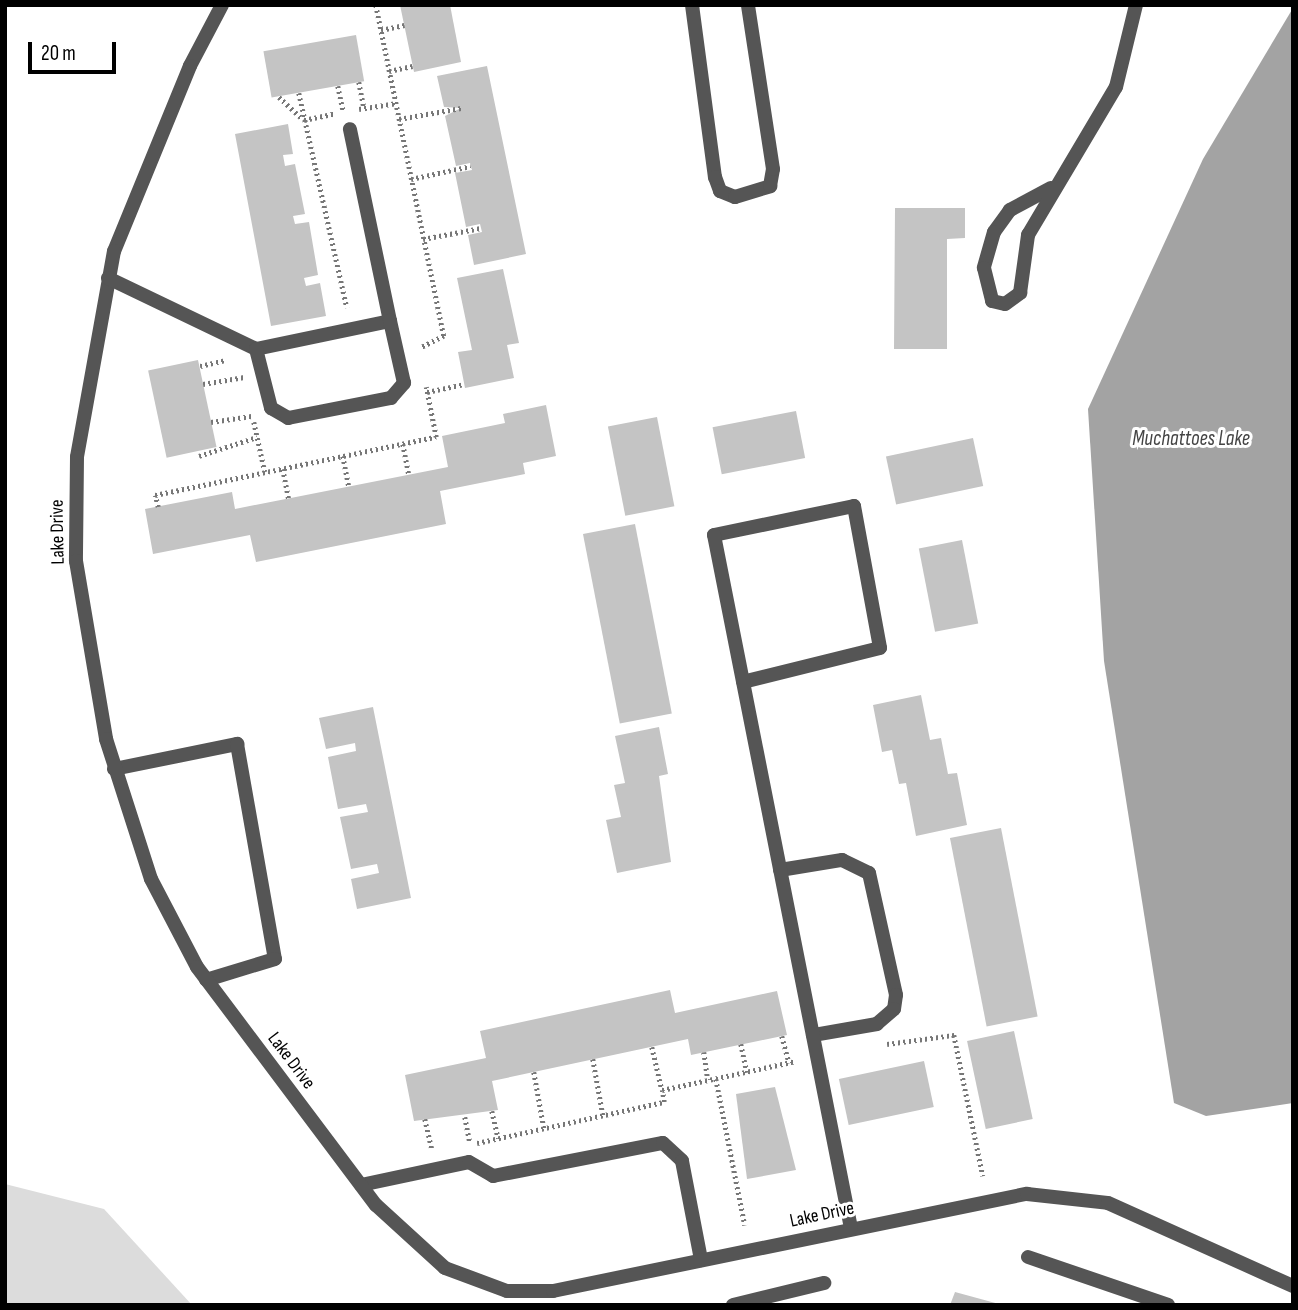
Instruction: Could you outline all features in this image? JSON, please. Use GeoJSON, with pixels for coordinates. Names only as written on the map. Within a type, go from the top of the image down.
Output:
{"type":"FeatureCollection","features":[{"type":"Feature","properties":{"kind":"street","name":"Lake Drive"},"geometry":{"type":"LineString","coordinates":[[222,5],[190,66],[108,278],[77,457],[76,561],[114,769],[151,879],[206,980],[361,1185],[445,1268],[508,1291],[553,1291],[1027,1194],[1070,1196],[1108,1203],[1293,1286]]}},
{"type":"Feature","properties":{"kind":"street"},"geometry":{"type":"LineString","coordinates":[[692,5],[715,177],[720,191],[735,197],[770,186],[774,169],[748,5]]}},
{"type":"Feature","properties":{"kind":"street"},"geometry":{"type":"LineString","coordinates":[[1051,188],[1010,210],[995,232],[984,268],[992,301],[1005,304],[1020,293],[1028,235],[1051,188],[1116,87],[1136,5]]}},
{"type":"Feature","properties":{"kind":"street"},"geometry":{"type":"LineString","coordinates":[[256,348],[271,408],[288,418],[391,398],[404,383],[350,130]]}},
{"type":"Feature","properties":{"kind":"street"},"geometry":{"type":"LineString","coordinates":[[108,278],[256,348],[390,321]]}},
{"type":"Feature","properties":{"kind":"street"},"geometry":{"type":"LineString","coordinates":[[743,682],[880,648],[855,506],[714,535],[780,870],[851,1228]]}},
{"type":"Feature","properties":{"kind":"street"},"geometry":{"type":"LineString","coordinates":[[114,769],[237,744],[275,960],[206,980]]}},
{"type":"Feature","properties":{"kind":"street"},"geometry":{"type":"LineString","coordinates":[[780,870],[842,860],[869,873],[896,995],[894,1009],[877,1024],[813,1035]]}},
{"type":"Feature","properties":{"kind":"street"},"geometry":{"type":"LineString","coordinates":[[361,1185],[469,1162],[493,1176],[663,1143],[682,1161],[701,1260]]}},
{"type":"Feature","properties":{"kind":"street"},"geometry":{"type":"LineString","coordinates":[[1028,1257],[1168,1305]]}},
{"type":"Feature","properties":{"kind":"street"},"geometry":{"type":"LineString","coordinates":[[733,1305],[824,1283]]}},
{"type":"Feature","properties":{"kind":"path"},"geometry":{"type":"LineString","coordinates":[[376,5],[444,336],[421,344],[418,352]]}},
{"type":"Feature","properties":{"kind":"path"},"geometry":{"type":"LineString","coordinates":[[381,30],[404,25]]}},
{"type":"Feature","properties":{"kind":"path"},"geometry":{"type":"LineString","coordinates":[[389,71],[412,66]]}},
{"type":"Feature","properties":{"kind":"path"},"geometry":{"type":"LineString","coordinates":[[359,82],[364,108]]}},
{"type":"Feature","properties":{"kind":"path"},"geometry":{"type":"LineString","coordinates":[[338,86],[343,112]]}},
{"type":"Feature","properties":{"kind":"path"},"geometry":{"type":"LineString","coordinates":[[299,93],[352,329]]}},
{"type":"Feature","properties":{"kind":"path"},"geometry":{"type":"LineString","coordinates":[[279,97],[304,120]]}},
{"type":"Feature","properties":{"kind":"path"},"geometry":{"type":"LineString","coordinates":[[399,119],[461,108]]}},
{"type":"Feature","properties":{"kind":"path"},"geometry":{"type":"LineString","coordinates":[[411,179],[471,166]]}},
{"type":"Feature","properties":{"kind":"path"},"geometry":{"type":"LineString","coordinates":[[424,239],[481,228]]}},
{"type":"Feature","properties":{"kind":"path"},"geometry":{"type":"LineString","coordinates":[[215,354],[226,360],[244,377],[248,392]]}},
{"type":"Feature","properties":{"kind":"path"},"geometry":{"type":"LineString","coordinates":[[200,366],[226,360]]}},
{"type":"Feature","properties":{"kind":"path"},"geometry":{"type":"LineString","coordinates":[[203,384],[244,377]]}},
{"type":"Feature","properties":{"kind":"path"},"geometry":{"type":"LineString","coordinates":[[158,507],[155,495],[436,437],[424,379]]}},
{"type":"Feature","properties":{"kind":"path"},"geometry":{"type":"LineString","coordinates":[[427,392],[464,384]]}},
{"type":"Feature","properties":{"kind":"path"},"geometry":{"type":"LineString","coordinates":[[250,404],[265,472]]}},
{"type":"Feature","properties":{"kind":"path"},"geometry":{"type":"LineString","coordinates":[[211,422],[253,416]]}},
{"type":"Feature","properties":{"kind":"path"},"geometry":{"type":"LineString","coordinates":[[199,456],[257,437]]}},
{"type":"Feature","properties":{"kind":"path"},"geometry":{"type":"LineString","coordinates":[[403,444],[410,474]]}},
{"type":"Feature","properties":{"kind":"path"},"geometry":{"type":"LineString","coordinates":[[343,456],[349,487]]}},
{"type":"Feature","properties":{"kind":"path"},"geometry":{"type":"LineString","coordinates":[[283,469],[289,499]]}},
{"type":"Feature","properties":{"kind":"path"},"geometry":{"type":"LineString","coordinates":[[954,1035],[983,1176]]}},
{"type":"Feature","properties":{"kind":"path"},"geometry":{"type":"LineString","coordinates":[[782,1036],[789,1063]]}},
{"type":"Feature","properties":{"kind":"path"},"geometry":{"type":"LineString","coordinates":[[741,1044],[747,1072]]}},
{"type":"Feature","properties":{"kind":"path"},"geometry":{"type":"LineString","coordinates":[[458,1147],[664,1102],[652,1047]]}},
{"type":"Feature","properties":{"kind":"path"},"geometry":{"type":"LineString","coordinates":[[704,1052],[708,1080]]}},
{"type":"Feature","properties":{"kind":"path"},"geometry":{"type":"LineString","coordinates":[[662,1090],[817,1057]]}},
{"type":"Feature","properties":{"kind":"path"},"geometry":{"type":"LineString","coordinates":[[593,1059],[603,1115]]}},
{"type":"Feature","properties":{"kind":"path"},"geometry":{"type":"LineString","coordinates":[[534,1072],[544,1128]]}},
{"type":"Feature","properties":{"kind":"path"},"geometry":{"type":"LineString","coordinates":[[716,1079],[745,1225]]}},
{"type":"Feature","properties":{"kind":"path"},"geometry":{"type":"LineString","coordinates":[[492,1111],[498,1138]]}},
{"type":"Feature","properties":{"kind":"path"},"geometry":{"type":"LineString","coordinates":[[465,1117],[470,1144]]}},
{"type":"Feature","properties":{"kind":"path"},"geometry":{"type":"LineString","coordinates":[[425,1119],[433,1153]]}},
{"type":"Feature","properties":{"kind":"path"},"geometry":{"type":"LineString","coordinates":[[421,1155],[446,1150]]}},
{"type":"Feature","properties":{"kind":"shaded area"},"geometry":{"type":"Polygon","coordinates":[[[5,1184],[104,1209],[192,1305],[5,1305],[5,1184]]]}},
{"type":"Feature","properties":{"kind":"water","name":"Muchattoes Lake"},"geometry":{"type":"Polygon","coordinates":[[[1293,8],[1293,1103],[1206,1116],[1174,1103],[1104,661],[1088,409],[1203,159],[1293,8]]]}},
{"type":"Feature","properties":{"kind":"building"},"geometry":{"type":"Polygon","coordinates":[[[400,5],[450,5],[461,62],[414,72],[400,5]]]}},
{"type":"Feature","properties":{"kind":"building"},"geometry":{"type":"Polygon","coordinates":[[[356,35],[364,81],[272,98],[263,51],[356,35]]]}},
{"type":"Feature","properties":{"kind":"building"},"geometry":{"type":"Polygon","coordinates":[[[487,66],[526,254],[474,265],[468,235],[482,232],[480,224],[466,227],[455,173],[472,170],[470,163],[456,166],[445,116],[461,108],[444,107],[437,76],[487,66]]]}},
{"type":"Feature","properties":{"kind":"building"},"geometry":{"type":"Polygon","coordinates":[[[288,124],[293,154],[283,155],[285,166],[295,164],[305,214],[293,216],[295,224],[309,222],[318,275],[304,278],[306,286],[320,283],[326,316],[271,326],[235,134],[288,124]]]}},
{"type":"Feature","properties":{"kind":"building"},"geometry":{"type":"Polygon","coordinates":[[[895,208],[965,208],[965,238],[947,239],[947,349],[894,349],[895,208]]]}},
{"type":"Feature","properties":{"kind":"building"},"geometry":{"type":"Polygon","coordinates":[[[503,269],[519,343],[507,345],[514,378],[465,388],[458,352],[472,350],[457,278],[503,269]]]}},
{"type":"Feature","properties":{"kind":"building"},"geometry":{"type":"Polygon","coordinates":[[[198,360],[217,447],[167,458],[148,371],[198,360]]]}},
{"type":"Feature","properties":{"kind":"building"},"geometry":{"type":"Polygon","coordinates":[[[546,405],[556,456],[523,463],[525,474],[440,491],[446,524],[256,562],[250,535],[153,554],[145,509],[232,492],[235,509],[448,467],[442,436],[505,423],[503,414],[546,405]]]}},
{"type":"Feature","properties":{"kind":"building"},"geometry":{"type":"Polygon","coordinates":[[[796,411],[805,458],[722,474],[713,427],[796,411]]]}},
{"type":"Feature","properties":{"kind":"building"},"geometry":{"type":"Polygon","coordinates":[[[657,417],[674,506],[625,516],[608,427],[657,417]]]}},
{"type":"Feature","properties":{"kind":"building"},"geometry":{"type":"Polygon","coordinates":[[[973,438],[983,486],[896,504],[886,457],[973,438]]]}},
{"type":"Feature","properties":{"kind":"building"},"geometry":{"type":"Polygon","coordinates":[[[635,524],[672,713],[620,724],[583,534],[635,524]]]}},
{"type":"Feature","properties":{"kind":"building"},"geometry":{"type":"Polygon","coordinates":[[[962,540],[978,623],[935,632],[919,548],[962,540]]]}},
{"type":"Feature","properties":{"kind":"building"},"geometry":{"type":"Polygon","coordinates":[[[921,695],[930,740],[941,738],[948,774],[957,773],[967,825],[916,836],[906,783],[899,784],[892,750],[882,752],[873,705],[921,695]]]}},
{"type":"Feature","properties":{"kind":"building"},"geometry":{"type":"Polygon","coordinates":[[[373,707],[411,898],[357,909],[351,879],[379,873],[377,864],[351,869],[340,817],[368,812],[366,804],[338,809],[328,757],[356,751],[355,743],[326,749],[319,718],[373,707]]]}},
{"type":"Feature","properties":{"kind":"building"},"geometry":{"type":"Polygon","coordinates":[[[659,727],[668,774],[659,776],[671,862],[617,873],[606,820],[621,817],[614,785],[625,783],[615,736],[659,727]]]}},
{"type":"Feature","properties":{"kind":"building"},"geometry":{"type":"Polygon","coordinates":[[[1001,828],[1038,1016],[987,1026],[950,838],[1001,828]]]}},
{"type":"Feature","properties":{"kind":"building"},"geometry":{"type":"Polygon","coordinates":[[[670,990],[675,1013],[777,991],[787,1035],[691,1055],[688,1039],[492,1081],[498,1110],[414,1121],[405,1075],[486,1058],[480,1031],[670,990]]]}},
{"type":"Feature","properties":{"kind":"building"},"geometry":{"type":"Polygon","coordinates":[[[1014,1031],[1033,1119],[986,1129],[967,1041],[1014,1031]]]}},
{"type":"Feature","properties":{"kind":"building"},"geometry":{"type":"Polygon","coordinates":[[[924,1061],[934,1107],[849,1125],[839,1079],[924,1061]]]}},
{"type":"Feature","properties":{"kind":"building"},"geometry":{"type":"Polygon","coordinates":[[[775,1087],[796,1170],[747,1179],[736,1094],[775,1087]]]}},
{"type":"Feature","properties":{"kind":"building"},"geometry":{"type":"Polygon","coordinates":[[[955,1292],[999,1304],[999,1305],[950,1305],[955,1292]]]}}]}
